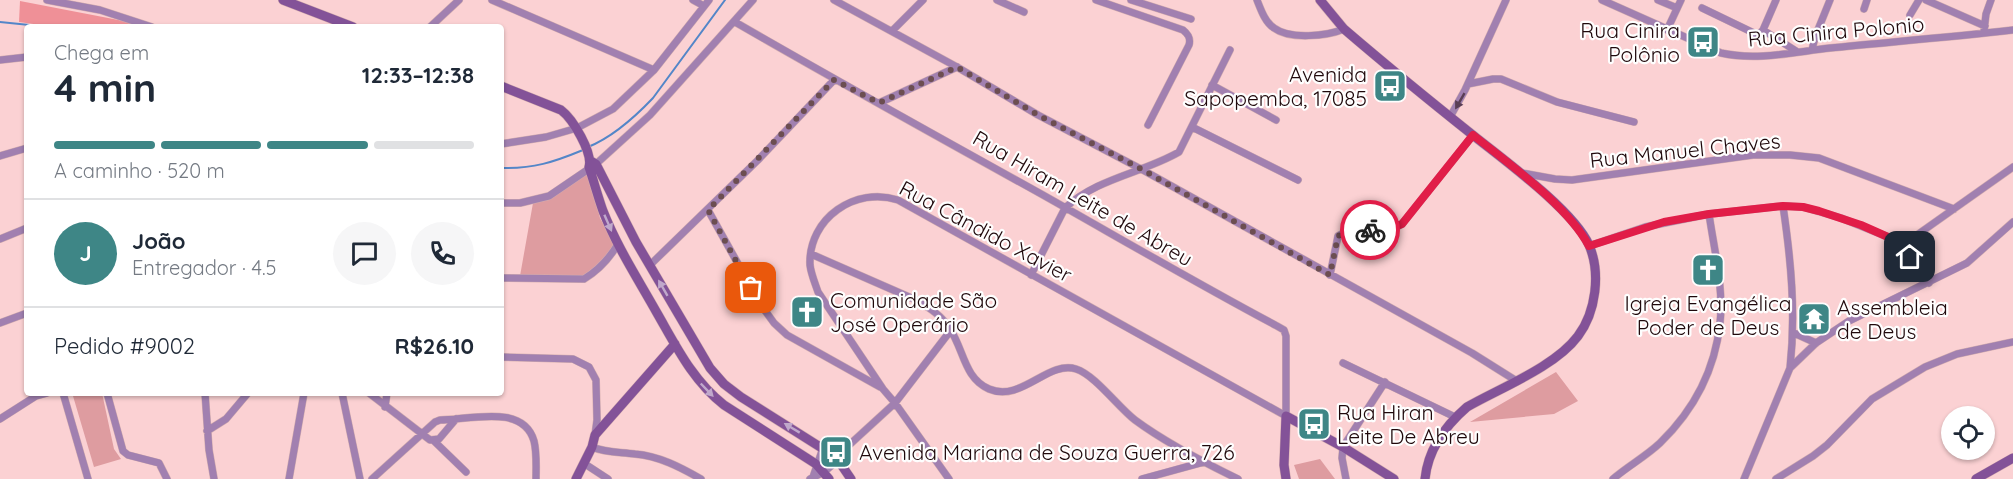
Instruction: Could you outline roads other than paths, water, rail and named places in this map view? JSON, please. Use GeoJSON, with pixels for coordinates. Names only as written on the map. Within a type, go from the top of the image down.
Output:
{"type":"FeatureCollection","features":[{"type":"Feature","properties":{"kind":"main road"},"geometry":{"type":"LineString","coordinates":[[283,0],[345,24]]}},
{"type":"Feature","properties":{"kind":"main road"},"geometry":{"type":"LineString","coordinates":[[1320,0],[1344,29],[1519,172],[1564,213],[1580,231],[1589,246],[1592,257],[1595,287],[1591,311],[1579,335],[1552,360],[1467,407],[1455,417],[1430,452],[1425,479]]}},
{"type":"Feature","properties":{"kind":"main road"},"geometry":{"type":"LineString","coordinates":[[504,87],[561,110],[568,116],[578,130],[591,162],[635,243],[710,368],[724,384],[823,448],[837,459],[851,479]]}},
{"type":"Feature","properties":{"kind":"main road"},"geometry":{"type":"LineString","coordinates":[[591,162],[603,210],[621,248],[675,344],[700,382],[711,394],[816,464],[826,476]]}},
{"type":"Feature","properties":{"kind":"main road"},"geometry":{"type":"LineString","coordinates":[[621,248],[635,243]]}},
{"type":"Feature","properties":{"kind":"main road"},"geometry":{"type":"LineString","coordinates":[[576,479],[585,464],[595,435],[675,344]]}},
{"type":"Feature","properties":{"kind":"main road","name":"Rua Cândido Xavier"},"geometry":{"type":"LineString","coordinates":[[1286,416],[1343,447],[1394,479]]}},
{"type":"Feature","properties":{"kind":"main road","name":"Rua Hiram Leite de Abreu"},"geometry":{"type":"LineString","coordinates":[[1286,416],[1284,465],[1286,479]]}},
{"type":"Feature","properties":{"kind":"main road"},"geometry":{"type":"LineString","coordinates":[[1976,479],[2013,458]]}},
{"type":"Feature","properties":{"kind":"street"},"geometry":{"type":"LineString","coordinates":[[47,0],[100,10],[143,24]]}},
{"type":"Feature","properties":{"kind":"street"},"geometry":{"type":"LineString","coordinates":[[433,24],[459,0]]}},
{"type":"Feature","properties":{"kind":"street"},"geometry":{"type":"LineString","coordinates":[[492,0],[654,70]]}},
{"type":"Feature","properties":{"kind":"street"},"geometry":{"type":"LineString","coordinates":[[504,144],[578,130],[613,109],[654,70],[707,3],[693,0]]}},
{"type":"Feature","properties":{"kind":"street"},"geometry":{"type":"LineString","coordinates":[[504,203],[520,203],[549,196],[650,115],[753,0]]}},
{"type":"Feature","properties":{"kind":"street"},"geometry":{"type":"LineString","coordinates":[[834,0],[957,67],[1038,115],[1141,169],[1472,353],[1515,380]]}},
{"type":"Feature","properties":{"kind":"street"},"geometry":{"type":"LineString","coordinates":[[892,31],[923,0]]}},
{"type":"Feature","properties":{"kind":"street"},"geometry":{"type":"LineString","coordinates":[[997,0],[1024,12]]}},
{"type":"Feature","properties":{"kind":"street"},"geometry":{"type":"LineString","coordinates":[[1096,0],[1183,30],[1191,41],[1148,125]]}},
{"type":"Feature","properties":{"kind":"street"},"geometry":{"type":"LineString","coordinates":[[1131,0],[1191,19]]}},
{"type":"Feature","properties":{"kind":"street"},"geometry":{"type":"LineString","coordinates":[[1257,0],[1266,19],[1274,28],[1291,34],[1327,34],[1344,29]]}},
{"type":"Feature","properties":{"kind":"street"},"geometry":{"type":"LineString","coordinates":[[1450,117],[1468,84],[1506,0]]}},
{"type":"Feature","properties":{"kind":"street","name":"Rua Cinira Polonio"},"geometry":{"type":"LineString","coordinates":[[1602,0],[1721,53],[1738,57],[1758,57],[1984,30],[2013,30]]}},
{"type":"Feature","properties":{"kind":"street"},"geometry":{"type":"LineString","coordinates":[[1659,0],[1677,8]]}},
{"type":"Feature","properties":{"kind":"street"},"geometry":{"type":"LineString","coordinates":[[1667,30],[1681,0]]}},
{"type":"Feature","properties":{"kind":"street"},"geometry":{"type":"LineString","coordinates":[[1702,8],[1759,35],[1776,0]]}},
{"type":"Feature","properties":{"kind":"street"},"geometry":{"type":"LineString","coordinates":[[1812,50],[1830,0]]}},
{"type":"Feature","properties":{"kind":"street"},"geometry":{"type":"LineString","coordinates":[[1864,9],[1867,0]]}},
{"type":"Feature","properties":{"kind":"street"},"geometry":{"type":"LineString","coordinates":[[1910,15],[1919,0]]}},
{"type":"Feature","properties":{"kind":"street"},"geometry":{"type":"LineString","coordinates":[[1926,0],[1984,30],[1990,0]]}},
{"type":"Feature","properties":{"kind":"street","name":"Rua Hiram Leite de Abreu"},"geometry":{"type":"LineString","coordinates":[[735,22],[834,80],[1284,330],[1287,344],[1286,416]]}},
{"type":"Feature","properties":{"kind":"street"},"geometry":{"type":"LineString","coordinates":[[1763,30],[1796,51]]}},
{"type":"Feature","properties":{"kind":"street"},"geometry":{"type":"LineString","coordinates":[[1031,275],[1065,208],[1073,200],[1179,152],[1230,50]]}},
{"type":"Feature","properties":{"kind":"street"},"geometry":{"type":"LineString","coordinates":[[0,60],[24,57]]}},
{"type":"Feature","properties":{"kind":"street"},"geometry":{"type":"LineString","coordinates":[[879,103],[957,67]]}},
{"type":"Feature","properties":{"kind":"street"},"geometry":{"type":"LineString","coordinates":[[1468,84],[1501,79],[1557,102],[1634,122]]}},
{"type":"Feature","properties":{"kind":"street"},"geometry":{"type":"LineString","coordinates":[[650,265],[708,210],[834,80]]}},
{"type":"Feature","properties":{"kind":"street"},"geometry":{"type":"LineString","coordinates":[[1212,86],[1276,120]]}},
{"type":"Feature","properties":{"kind":"street"},"geometry":{"type":"LineString","coordinates":[[1192,127],[1298,180]]}},
{"type":"Feature","properties":{"kind":"street"},"geometry":{"type":"LineString","coordinates":[[1330,275],[1337,239],[1341,234],[1359,230],[1389,229],[1402,224],[1473,135]]}},
{"type":"Feature","properties":{"kind":"street"},"geometry":{"type":"LineString","coordinates":[[0,156],[24,149]]}},
{"type":"Feature","properties":{"kind":"street","name":"Rua Manuel Chaves"},"geometry":{"type":"LineString","coordinates":[[1519,172],[1572,180],[1752,155],[1810,156],[1954,209]]}},
{"type":"Feature","properties":{"kind":"street"},"geometry":{"type":"LineString","coordinates":[[1900,247],[2013,167]]}},
{"type":"Feature","properties":{"kind":"street","name":"Rua Cândido Xavier"},"geometry":{"type":"LineString","coordinates":[[811,254],[816,236],[830,215],[853,201],[867,196],[885,196],[898,200],[1286,416]]}},
{"type":"Feature","properties":{"kind":"street"},"geometry":{"type":"LineString","coordinates":[[1589,246],[1645,227],[1709,214],[1783,206],[1803,207],[1877,232],[1900,247],[1929,283]]}},
{"type":"Feature","properties":{"kind":"street"},"geometry":{"type":"LineString","coordinates":[[1744,479],[1791,368],[1794,333],[1792,270],[1783,206]]}},
{"type":"Feature","properties":{"kind":"street"},"geometry":{"type":"LineString","coordinates":[[708,210],[761,305],[774,323],[787,335],[883,389]]}},
{"type":"Feature","properties":{"kind":"street"},"geometry":{"type":"LineString","coordinates":[[1613,479],[1660,443],[1675,426],[1697,398],[1712,366],[1720,322],[1719,290],[1709,214]]}},
{"type":"Feature","properties":{"kind":"street"},"geometry":{"type":"LineString","coordinates":[[1791,368],[1816,343],[1849,321],[1929,283],[1972,259],[2013,222]]}},
{"type":"Feature","properties":{"kind":"street"},"geometry":{"type":"LineString","coordinates":[[0,239],[24,229]]}},
{"type":"Feature","properties":{"kind":"street"},"geometry":{"type":"LineString","coordinates":[[504,278],[584,279],[596,272],[621,248]]}},
{"type":"Feature","properties":{"kind":"street"},"geometry":{"type":"LineString","coordinates":[[949,479],[883,389],[818,292],[811,271],[811,254],[932,309],[951,330],[970,373],[990,390],[1004,392],[1018,389],[1055,371],[1066,368],[1075,369],[1084,373],[1137,422],[1204,462],[1238,479]]}},
{"type":"Feature","properties":{"kind":"street"},"geometry":{"type":"LineString","coordinates":[[0,323],[24,314]]}},
{"type":"Feature","properties":{"kind":"street"},"geometry":{"type":"LineString","coordinates":[[823,448],[811,478],[826,476],[837,459],[895,403],[951,330]]}},
{"type":"Feature","properties":{"kind":"street"},"geometry":{"type":"LineString","coordinates":[[1794,333],[1816,343]]}},
{"type":"Feature","properties":{"kind":"street"},"geometry":{"type":"LineString","coordinates":[[1776,479],[1827,445],[1872,399],[1924,367],[1964,352],[2013,342]]}},
{"type":"Feature","properties":{"kind":"street"},"geometry":{"type":"LineString","coordinates":[[504,357],[573,359],[589,367],[596,380],[595,435]]}},
{"type":"Feature","properties":{"kind":"street"},"geometry":{"type":"LineString","coordinates":[[1343,363],[1455,417]]}},
{"type":"Feature","properties":{"kind":"street"},"geometry":{"type":"LineString","coordinates":[[1346,479],[1342,458],[1343,447],[1385,382]]}},
{"type":"Feature","properties":{"kind":"street"},"geometry":{"type":"LineString","coordinates":[[0,419],[36,396]]}},
{"type":"Feature","properties":{"kind":"street"},"geometry":{"type":"LineString","coordinates":[[64,396],[88,479]]}},
{"type":"Feature","properties":{"kind":"street"},"geometry":{"type":"LineString","coordinates":[[108,396],[123,451],[128,455],[159,463],[167,479]]}},
{"type":"Feature","properties":{"kind":"street"},"geometry":{"type":"LineString","coordinates":[[205,396],[209,450],[214,479]]}},
{"type":"Feature","properties":{"kind":"street"},"geometry":{"type":"LineString","coordinates":[[207,431],[226,419],[245,396]]}},
{"type":"Feature","properties":{"kind":"street"},"geometry":{"type":"LineString","coordinates":[[289,479],[303,396]]}},
{"type":"Feature","properties":{"kind":"street"},"geometry":{"type":"LineString","coordinates":[[343,396],[360,479]]}},
{"type":"Feature","properties":{"kind":"street"},"geometry":{"type":"LineString","coordinates":[[372,396],[434,441],[466,472]]}},
{"type":"Feature","properties":{"kind":"street"},"geometry":{"type":"LineString","coordinates":[[385,407],[387,396]]}},
{"type":"Feature","properties":{"kind":"street"},"geometry":{"type":"LineString","coordinates":[[372,479],[435,422],[496,416],[512,418],[528,430],[535,443],[537,479]]}},
{"type":"Feature","properties":{"kind":"street"},"geometry":{"type":"LineString","coordinates":[[434,441],[439,439],[456,419]]}},
{"type":"Feature","properties":{"kind":"street"},"geometry":{"type":"LineString","coordinates":[[592,447],[608,452],[656,458],[701,479]]}},
{"type":"Feature","properties":{"kind":"street"},"geometry":{"type":"LineString","coordinates":[[1142,479],[1204,462]]}},
{"type":"Feature","properties":{"kind":"street"},"geometry":{"type":"LineString","coordinates":[[585,464],[608,479]]}},
{"type":"Feature","properties":{"kind":"waterway"},"geometry":{"type":"LineString","coordinates":[[588,147],[623,126],[653,98],[725,0]]}},
{"type":"Feature","properties":{"kind":"waterway"},"geometry":{"type":"LineString","coordinates":[[0,22],[24,24]]}},
{"type":"Feature","properties":{"kind":"waterway"},"geometry":{"type":"LineString","coordinates":[[504,168],[543,164],[583,150]]}},
{"type":"Feature","properties":{"kind":"place","name":"Rua Cinira Polônio"},"geometry":{"type":"Point","coordinates":[1703,42]}},
{"type":"Feature","properties":{"kind":"place","name":"Avenida Sapopemba, 17085"},"geometry":{"type":"Point","coordinates":[1390,86]}},
{"type":"Feature","properties":{"kind":"place","name":"Igreja Evangélica Poder de Deus"},"geometry":{"type":"Point","coordinates":[1708,270]}},
{"type":"Feature","properties":{"kind":"place","name":"Comunidade São José Operário"},"geometry":{"type":"Point","coordinates":[807,312]}},
{"type":"Feature","properties":{"kind":"place","name":"Assembleia de Deus"},"geometry":{"type":"Point","coordinates":[1814,319]}},
{"type":"Feature","properties":{"kind":"place","name":"Rua Hiran Leite De Abreu"},"geometry":{"type":"Point","coordinates":[1314,424]}},
{"type":"Feature","properties":{"kind":"place","name":"Avenida Mariana de Souza Guerra, 726"},"geometry":{"type":"Point","coordinates":[836,452]}}]}
